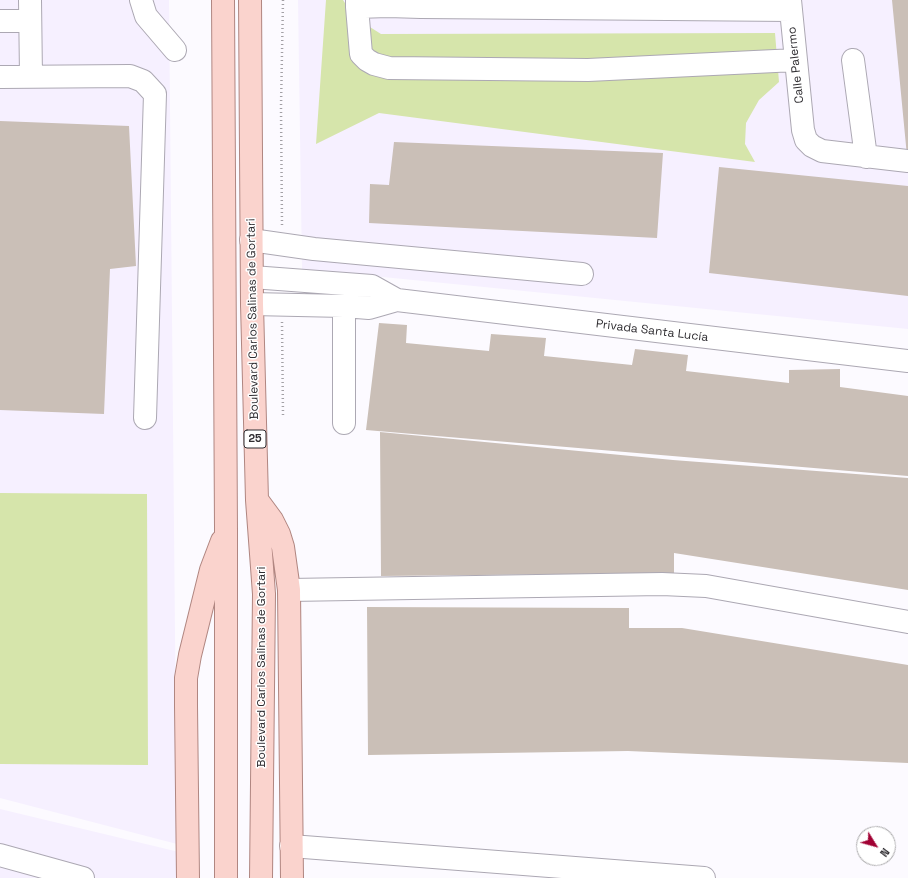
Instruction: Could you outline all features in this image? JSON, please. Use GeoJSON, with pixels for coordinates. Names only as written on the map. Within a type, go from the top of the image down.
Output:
{"type":"FeatureCollection","features":[{"type":"Feature","properties":{"kind":"main road"},"geometry":{"type":"LineString","coordinates":[[223,0],[226,878]]}},
{"type":"Feature","properties":{"kind":"main road","name":"Boulevard Carlos Salinas de Gortari"},"geometry":{"type":"LineString","coordinates":[[250,0],[252,304],[257,500],[264,594],[261,878]]}},
{"type":"Feature","properties":{"kind":"main road"},"geometry":{"type":"LineString","coordinates":[[257,500],[272,520],[279,534],[283,547],[289,590],[292,878]]}},
{"type":"Feature","properties":{"kind":"main road"},"geometry":{"type":"LineString","coordinates":[[188,878],[186,678],[211,570],[226,529]]}},
{"type":"Feature","properties":{"kind":"lane"},"geometry":{"type":"LineString","coordinates":[[141,0],[146,16],[175,50]]}},
{"type":"Feature","properties":{"kind":"lane"},"geometry":{"type":"LineString","coordinates":[[790,5],[429,7],[357,4],[361,54],[374,64],[384,67],[588,70],[796,60]]}},
{"type":"Feature","properties":{"kind":"lane","name":"Calle Palermo"},"geometry":{"type":"LineString","coordinates":[[790,5],[803,130],[806,140],[812,146],[822,151],[866,157]]}},
{"type":"Feature","properties":{"kind":"lane"},"geometry":{"type":"LineString","coordinates":[[0,21],[30,10],[31,76]]}},
{"type":"Feature","properties":{"kind":"lane"},"geometry":{"type":"LineString","coordinates":[[853,60],[866,157],[908,161]]}},
{"type":"Feature","properties":{"kind":"lane"},"geometry":{"type":"LineString","coordinates":[[0,77],[130,76],[143,81],[155,94],[145,418]]}},
{"type":"Feature","properties":{"kind":"lane"},"geometry":{"type":"LineString","coordinates":[[251,240],[314,249],[582,274]]}},
{"type":"Feature","properties":{"kind":"lane","name":"Privada Santa Lucía"},"geometry":{"type":"LineString","coordinates":[[252,277],[372,286],[397,300],[908,361]]}},
{"type":"Feature","properties":{"kind":"lane","name":"Privada Santa Lucía"},"geometry":{"type":"LineString","coordinates":[[252,304],[369,308],[397,300]]}},
{"type":"Feature","properties":{"kind":"lane"},"geometry":{"type":"LineString","coordinates":[[344,306],[344,423]]}},
{"type":"Feature","properties":{"kind":"lane"},"geometry":{"type":"LineString","coordinates":[[289,590],[662,584],[706,586],[908,622]]}},
{"type":"Feature","properties":{"kind":"lane"},"geometry":{"type":"LineString","coordinates":[[292,846],[704,878]]}},
{"type":"Feature","properties":{"kind":"lane"},"geometry":{"type":"LineString","coordinates":[[0,855],[83,878]]}},
{"type":"Feature","properties":{"kind":"path"},"geometry":{"type":"LineString","coordinates":[[282,244],[281,107],[283,0]]}},
{"type":"Feature","properties":{"kind":"path"},"geometry":{"type":"LineString","coordinates":[[282,304],[283,416]]}},
{"type":"Feature","properties":{"kind":"shaded area"},"geometry":{"type":"Polygon","coordinates":[[[0,0],[169,0],[177,844],[0,798],[0,0]]]}},
{"type":"Feature","properties":{"kind":"shaded area"},"geometry":{"type":"Polygon","coordinates":[[[298,0],[908,0],[908,329],[302,269],[298,0]]]}},
{"type":"Feature","properties":{"kind":"shaded area"},"geometry":{"type":"Polygon","coordinates":[[[0,809],[179,852],[179,878],[0,878],[0,809]]]}},
{"type":"Feature","properties":{"kind":"green space"},"geometry":{"type":"Polygon","coordinates":[[[326,0],[343,0],[354,17],[381,34],[775,33],[779,82],[759,100],[746,123],[745,144],[755,162],[379,113],[316,144],[326,0]]]}},
{"type":"Feature","properties":{"kind":"green space"},"geometry":{"type":"Polygon","coordinates":[[[0,493],[147,494],[148,765],[0,764],[0,493]]]}},
{"type":"Feature","properties":{"kind":"building"},"geometry":{"type":"Polygon","coordinates":[[[892,0],[908,0],[908,156],[907,156],[892,0]]]}},
{"type":"Feature","properties":{"kind":"building"},"geometry":{"type":"Polygon","coordinates":[[[0,121],[129,126],[136,266],[110,269],[104,414],[0,410],[0,121]]]}},
{"type":"Feature","properties":{"kind":"building"},"geometry":{"type":"Polygon","coordinates":[[[394,142],[663,153],[657,238],[369,223],[370,184],[389,185],[394,142]]]}},
{"type":"Feature","properties":{"kind":"building"},"geometry":{"type":"Polygon","coordinates":[[[719,167],[908,186],[908,296],[709,273],[719,167]]]}},
{"type":"Feature","properties":{"kind":"building"},"geometry":{"type":"Polygon","coordinates":[[[379,323],[407,325],[406,343],[489,351],[491,334],[546,338],[544,356],[632,365],[635,349],[688,355],[686,371],[789,383],[789,370],[840,369],[840,387],[908,396],[908,476],[366,430],[379,323]]]}},
{"type":"Feature","properties":{"kind":"building"},"geometry":{"type":"Polygon","coordinates":[[[380,432],[673,460],[908,478],[908,590],[674,553],[674,573],[381,576],[380,432]]]}},
{"type":"Feature","properties":{"kind":"building"},"geometry":{"type":"Polygon","coordinates":[[[367,607],[629,608],[629,628],[682,628],[908,665],[908,763],[628,751],[368,755],[367,607]]]}}]}
